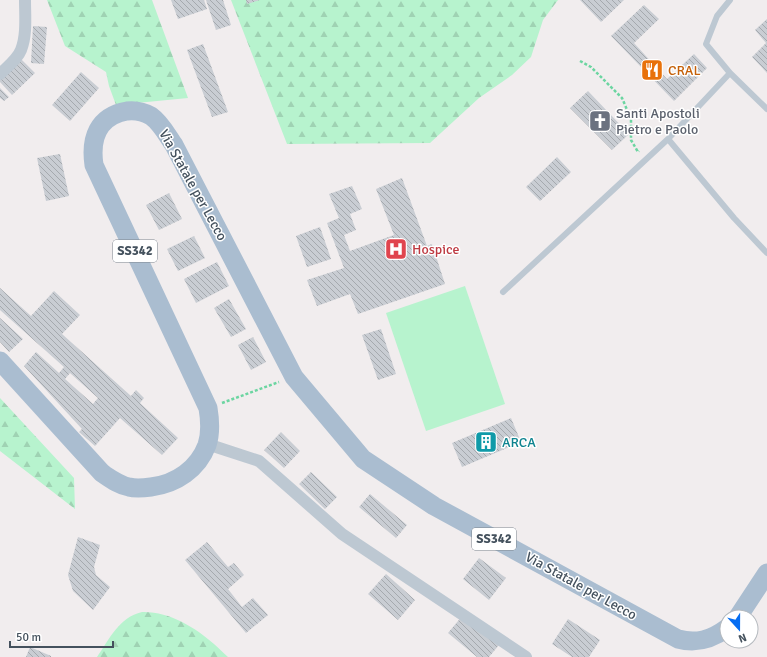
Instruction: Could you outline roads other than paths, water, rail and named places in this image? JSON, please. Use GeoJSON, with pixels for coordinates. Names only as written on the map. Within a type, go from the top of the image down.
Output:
{"type":"FeatureCollection","features":[{"type":"Feature","properties":{"kind":"main road","name":"Via Statale per Lecco"},"geometry":{"type":"LineString","coordinates":[[0,361],[102,474],[118,483],[131,488],[161,486],[179,479],[192,469],[201,457],[207,444],[210,427],[208,408],[94,165],[92,152],[94,139],[106,120],[118,113],[130,111],[142,112],[158,122],[166,133],[294,376],[363,459],[434,506],[678,639],[687,642],[697,642],[719,634]]}},
{"type":"Feature","properties":{"kind":"main road"},"geometry":{"type":"LineString","coordinates":[[743,609],[767,573]]}},
{"type":"Feature","properties":{"kind":"street"},"geometry":{"type":"LineString","coordinates":[[0,74],[14,61],[21,50],[24,39],[25,0]]}},
{"type":"Feature","properties":{"kind":"street"},"geometry":{"type":"LineString","coordinates":[[207,444],[259,461],[342,534],[526,657]]}},
{"type":"Feature","properties":{"kind":"lane"},"geometry":{"type":"LineString","coordinates":[[730,0],[717,16],[706,44],[730,73],[767,109]]}},
{"type":"Feature","properties":{"kind":"lane"},"geometry":{"type":"LineString","coordinates":[[503,292],[668,139],[730,73]]}},
{"type":"Feature","properties":{"kind":"lane"},"geometry":{"type":"LineString","coordinates":[[668,139],[734,218],[767,253]]}},
{"type":"Feature","properties":{"kind":"place","name":"CRAL"},"geometry":{"type":"Point","coordinates":[652,70]}},
{"type":"Feature","properties":{"kind":"place","name":"Santi Apostoli Pietro e Paolo"},"geometry":{"type":"Point","coordinates":[600,121]}},
{"type":"Feature","properties":{"kind":"place","name":"Hospice"},"geometry":{"type":"Point","coordinates":[396,249]}},
{"type":"Feature","properties":{"kind":"place","name":"ARCA"},"geometry":{"type":"Point","coordinates":[486,442]}}]}
